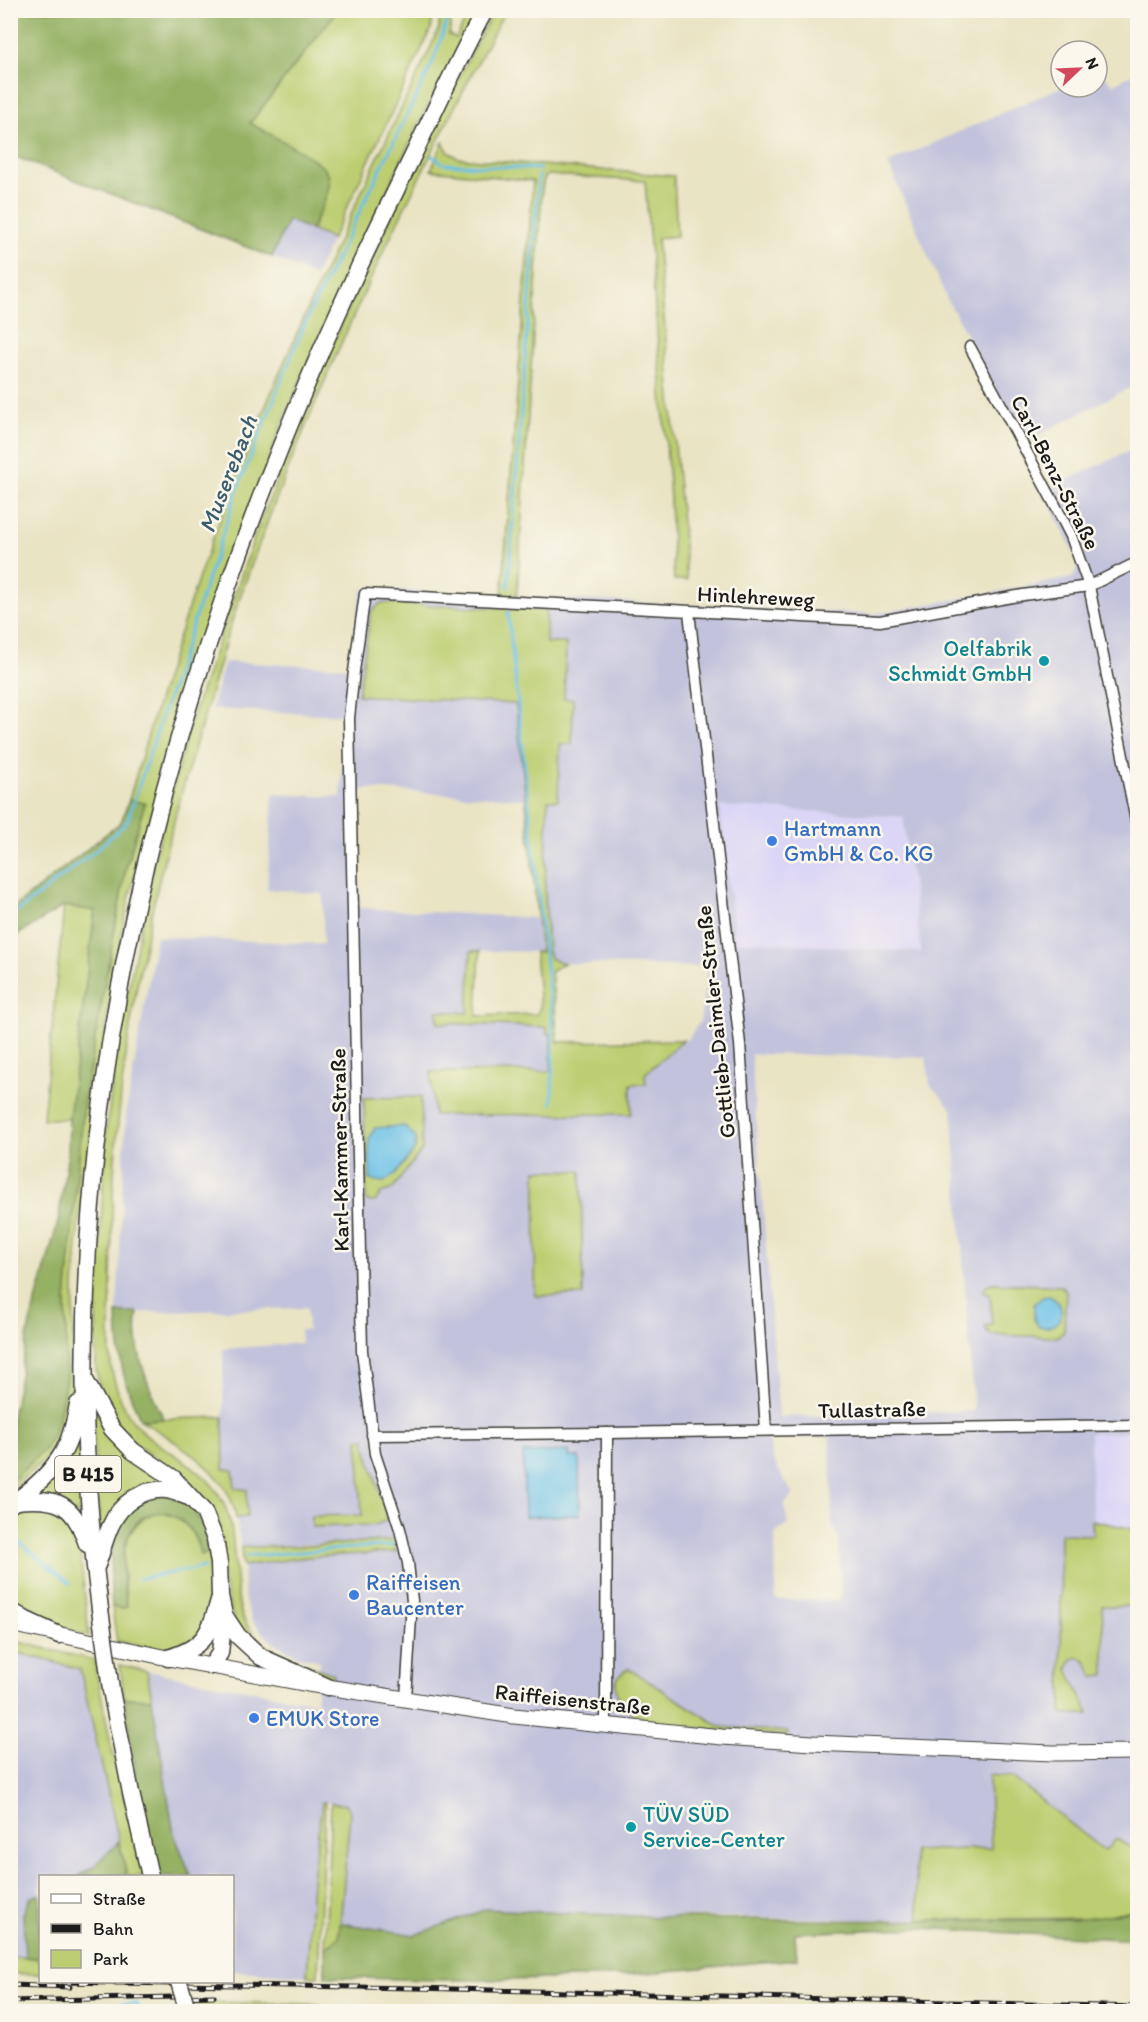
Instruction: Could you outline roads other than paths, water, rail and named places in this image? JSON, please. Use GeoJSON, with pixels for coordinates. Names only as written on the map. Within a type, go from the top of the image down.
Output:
{"type":"FeatureCollection","features":[{"type":"Feature","properties":{"kind":"main road","name":"B 415"},"geometry":{"type":"LineString","coordinates":[[150,1875],[111,1690],[95,1571],[88,1486],[84,1317],[89,1228],[114,1012],[142,875],[163,792],[225,592],[268,477],[319,353],[369,244],[485,10]]}},
{"type":"Feature","properties":{"kind":"main road"},"geometry":{"type":"LineString","coordinates":[[84,1377],[111,1429],[133,1451],[173,1478],[204,1512],[215,1539],[219,1563],[219,1619],[210,1647],[211,1666]]}},
{"type":"Feature","properties":{"kind":"main road"},"geometry":{"type":"LineString","coordinates":[[13,1503],[38,1482],[62,1455],[73,1428],[84,1377]]}},
{"type":"Feature","properties":{"kind":"main road"},"geometry":{"type":"LineString","coordinates":[[95,1571],[111,1524],[126,1504],[146,1492],[168,1490],[194,1499]]}},
{"type":"Feature","properties":{"kind":"main road"},"geometry":{"type":"LineString","coordinates":[[13,1503],[45,1500],[66,1507],[80,1524],[95,1571]]}},
{"type":"Feature","properties":{"kind":"main road"},"geometry":{"type":"LineString","coordinates":[[10,1611],[59,1635]]}},
{"type":"Feature","properties":{"kind":"main road"},"geometry":{"type":"LineString","coordinates":[[168,1658],[195,1647],[219,1619]]}},
{"type":"Feature","properties":{"kind":"main road"},"geometry":{"type":"LineString","coordinates":[[219,1619],[261,1657],[328,1687]]}},
{"type":"Feature","properties":{"kind":"main road"},"geometry":{"type":"LineString","coordinates":[[179,1983],[188,2012]]}},
{"type":"Feature","properties":{"kind":"street","name":"Carl-Benz-Straße"},"geometry":{"type":"LineString","coordinates":[[970,347],[1071,536],[1089,586],[1137,831]]}},
{"type":"Feature","properties":{"kind":"street","name":"Hinlehreweg"},"geometry":{"type":"LineString","coordinates":[[365,594],[880,621],[1023,595],[1089,586],[1137,562]]}},
{"type":"Feature","properties":{"kind":"street","name":"Karl-Kammer-Straße"},"geometry":{"type":"LineString","coordinates":[[365,594],[349,718],[362,1351],[375,1454],[400,1529],[408,1563],[412,1601],[406,1699]]}},
{"type":"Feature","properties":{"kind":"street","name":"Gottlieb-Daimler-Straße"},"geometry":{"type":"LineString","coordinates":[[688,612],[740,1044],[766,1430]]}},
{"type":"Feature","properties":{"kind":"street","name":"Tullastraße"},"geometry":{"type":"LineString","coordinates":[[372,1435],[607,1434],[1137,1425]]}},
{"type":"Feature","properties":{"kind":"street"},"geometry":{"type":"LineString","coordinates":[[606,1726],[607,1434]]}},
{"type":"Feature","properties":{"kind":"street","name":"Raiffeisenstraße"},"geometry":{"type":"LineString","coordinates":[[10,1624],[168,1658],[483,1713],[722,1737],[1053,1754],[1137,1752]]}},
{"type":"Feature","properties":{"kind":"water"},"geometry":{"type":"Polygon","coordinates":[[[404,1126],[416,1138],[415,1149],[396,1174],[384,1182],[370,1180],[369,1139],[375,1128],[404,1126]]]}},
{"type":"Feature","properties":{"kind":"water"},"geometry":{"type":"Polygon","coordinates":[[[1049,1296],[1060,1305],[1061,1316],[1053,1325],[1039,1327],[1034,1319],[1034,1304],[1043,1297],[1049,1296]]]}},
{"type":"Feature","properties":{"kind":"water"},"geometry":{"type":"Polygon","coordinates":[[[569,1451],[569,1457],[579,1457],[580,1515],[525,1517],[523,1453],[569,1451]]]}},
{"type":"Feature","properties":{"kind":"waterway","name":"Muserebach"},"geometry":{"type":"LineString","coordinates":[[10,917],[95,851],[127,822],[239,485],[306,321],[433,62],[446,24],[446,10]]}},
{"type":"Feature","properties":{"kind":"waterway"},"geometry":{"type":"LineString","coordinates":[[432,156],[444,164],[540,169]]}},
{"type":"Feature","properties":{"kind":"waterway"},"geometry":{"type":"LineString","coordinates":[[508,587],[539,175]]}},
{"type":"Feature","properties":{"kind":"waterway"},"geometry":{"type":"LineString","coordinates":[[508,612],[553,1029],[552,1104]]}},
{"type":"Feature","properties":{"kind":"waterway"},"geometry":{"type":"LineString","coordinates":[[10,1535],[70,1583]]}},
{"type":"Feature","properties":{"kind":"waterway"},"geometry":{"type":"LineString","coordinates":[[246,1556],[394,1545]]}},
{"type":"Feature","properties":{"kind":"waterway"},"geometry":{"type":"LineString","coordinates":[[138,1579],[205,1567]]}},
{"type":"Feature","properties":{"kind":"waterway"},"geometry":{"type":"LineString","coordinates":[[10,2008],[137,2004],[142,2012]]}},
{"type":"Feature","properties":{"kind":"railway"},"geometry":{"type":"LineString","coordinates":[[121,1983],[416,1988],[1138,2007]]}},
{"type":"Feature","properties":{"kind":"railway"},"geometry":{"type":"LineString","coordinates":[[10,1985],[70,1987]]}},
{"type":"Feature","properties":{"kind":"railway"},"geometry":{"type":"LineString","coordinates":[[10,2001],[214,1996]]}},
{"type":"Feature","properties":{"kind":"place","name":"Oelfabrik Schmidt GmbH"},"geometry":{"type":"Point","coordinates":[1044,661]}},
{"type":"Feature","properties":{"kind":"place","name":"Hartmann GmbH & Co. KG"},"geometry":{"type":"Point","coordinates":[772,841]}},
{"type":"Feature","properties":{"kind":"place","name":"Raiffeisen Baucenter"},"geometry":{"type":"Point","coordinates":[354,1595]}},
{"type":"Feature","properties":{"kind":"place","name":"EMUK Store"},"geometry":{"type":"Point","coordinates":[254,1718]}},
{"type":"Feature","properties":{"kind":"place","name":"TÜV SÜD Service-Center"},"geometry":{"type":"Point","coordinates":[631,1827]}}]}
